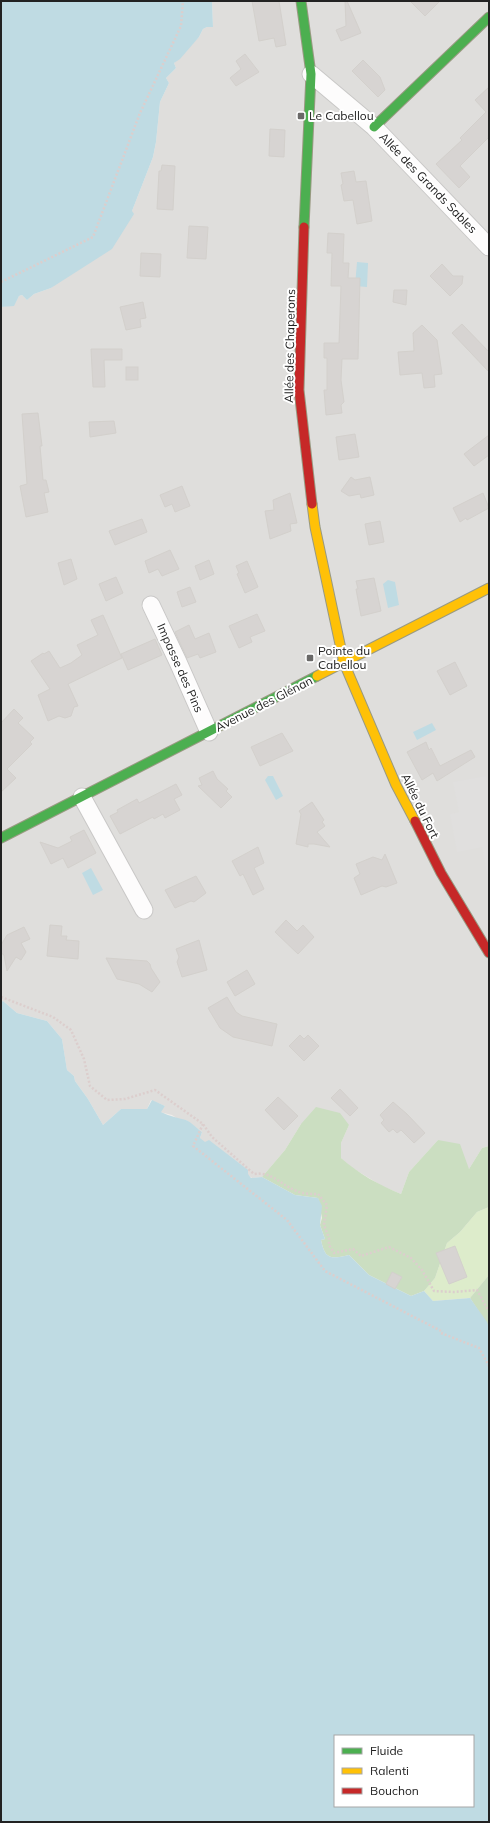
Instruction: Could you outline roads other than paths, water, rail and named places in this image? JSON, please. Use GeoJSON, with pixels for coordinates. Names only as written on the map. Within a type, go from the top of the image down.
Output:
{"type":"FeatureCollection","features":[{"type":"Feature","properties":{"kind":"street","name":"Allée des Chaperons"},"geometry":{"type":"LineString","coordinates":[[301,1],[311,74],[305,194],[299,390],[315,527],[344,663]]}},
{"type":"Feature","properties":{"kind":"street"},"geometry":{"type":"LineString","coordinates":[[374,127],[489,17]]}},
{"type":"Feature","properties":{"kind":"street","name":"Allée des Grands Sables"},"geometry":{"type":"LineString","coordinates":[[311,74],[374,127],[489,247]]}},
{"type":"Feature","properties":{"kind":"street","name":"Avenue des Glénan"},"geometry":{"type":"LineString","coordinates":[[1,838],[489,588]]}},
{"type":"Feature","properties":{"kind":"street","name":"Impasse des Pins"},"geometry":{"type":"LineString","coordinates":[[151,605],[209,732]]}},
{"type":"Feature","properties":{"kind":"street","name":"Allée du Fort"},"geometry":{"type":"LineString","coordinates":[[344,663],[396,786],[441,873],[489,953]]}},
{"type":"Feature","properties":{"kind":"street"},"geometry":{"type":"LineString","coordinates":[[82,797],[144,910]]}},
{"type":"Feature","properties":{"kind":"water"},"geometry":{"type":"Polygon","coordinates":[[[1,1],[212,1],[213,27],[203,29],[199,37],[180,59],[174,63],[176,68],[166,78],[169,83],[160,102],[153,157],[132,211],[134,214],[112,249],[51,288],[34,294],[27,300],[22,295],[19,296],[14,306],[1,307],[1,1]]]}},
{"type":"Feature","properties":{"kind":"water"},"geometry":{"type":"Polygon","coordinates":[[[357,262],[368,263],[367,287],[355,286],[357,262]]]}},
{"type":"Feature","properties":{"kind":"water"},"geometry":{"type":"Polygon","coordinates":[[[388,580],[395,582],[399,605],[388,608],[383,584],[388,580]]]}},
{"type":"Feature","properties":{"kind":"water"},"geometry":{"type":"Polygon","coordinates":[[[432,723],[436,730],[417,740],[413,732],[432,723]]]}},
{"type":"Feature","properties":{"kind":"water"},"geometry":{"type":"Polygon","coordinates":[[[268,776],[273,776],[283,796],[276,800],[265,780],[268,776]]]}},
{"type":"Feature","properties":{"kind":"water"},"geometry":{"type":"Polygon","coordinates":[[[91,868],[103,890],[93,895],[82,873],[91,868]]]}},
{"type":"Feature","properties":{"kind":"water"},"geometry":{"type":"Polygon","coordinates":[[[3,1001],[17,1013],[47,1021],[62,1039],[67,1070],[74,1076],[75,1081],[88,1099],[103,1125],[121,1109],[147,1109],[152,1100],[165,1106],[161,1112],[190,1122],[202,1132],[200,1138],[205,1142],[209,1140],[248,1170],[248,1174],[251,1178],[262,1177],[295,1195],[318,1198],[322,1206],[320,1225],[325,1239],[321,1240],[327,1255],[338,1257],[349,1255],[369,1275],[411,1296],[424,1291],[433,1301],[470,1298],[487,1322],[489,1327],[489,1822],[1,1822],[1,1002],[3,1001]]]}},
{"type":"Feature","properties":{"kind":"place","name":"Le Cabellou"},"geometry":{"type":"Point","coordinates":[301,116]}},
{"type":"Feature","properties":{"kind":"place","name":"Pointe du Cabellou"},"geometry":{"type":"Point","coordinates":[310,658]}}]}
